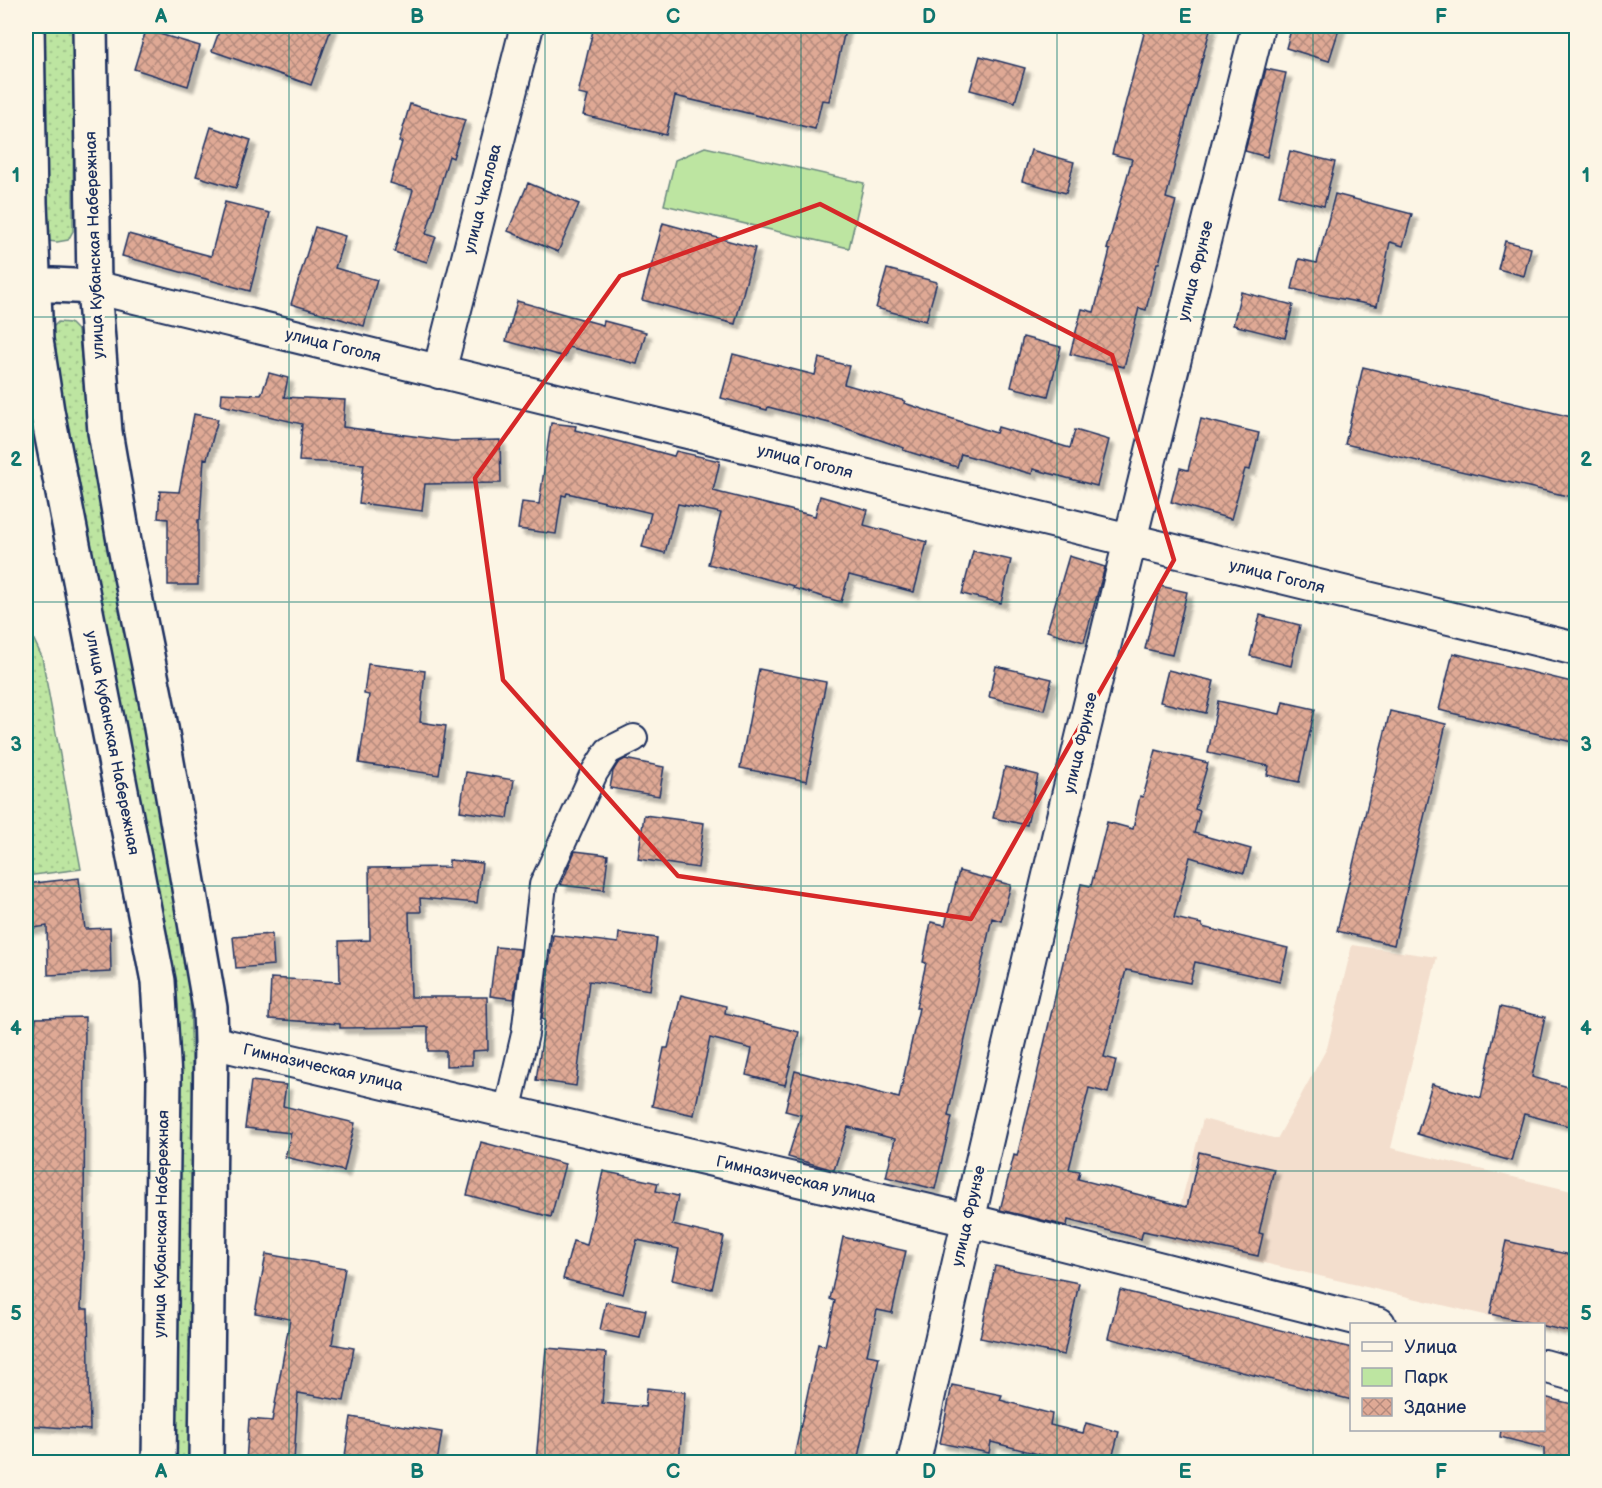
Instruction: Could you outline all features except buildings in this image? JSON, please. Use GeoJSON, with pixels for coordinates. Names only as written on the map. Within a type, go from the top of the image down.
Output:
{"type":"FeatureCollection","features":[{"type":"Feature","properties":{"kind":"main road","name":"улица Кубанская Набережная"},"geometry":{"type":"LineString","coordinates":[[27,26],[36,340],[47,411],[158,981],[164,1077],[159,1462]]}},
{"type":"Feature","properties":{"kind":"main road","name":"улица Кубанская Набережная"},"geometry":{"type":"LineString","coordinates":[[90,26],[94,287],[105,432],[125,547],[157,705],[210,1008],[206,1462]]}},
{"type":"Feature","properties":{"kind":"main road","name":"улица Гоголя"},"geometry":{"type":"LineString","coordinates":[[33,284],[94,287]]}},
{"type":"Feature","properties":{"kind":"street","name":"улица Чкалова"},"geometry":{"type":"LineString","coordinates":[[440,372],[527,26]]}},
{"type":"Feature","properties":{"kind":"street","name":"улица Фрунзе"},"geometry":{"type":"LineString","coordinates":[[914,1462],[968,1220],[1129,541],[1258,26]]}},
{"type":"Feature","properties":{"kind":"street","name":"улица Гоголя"},"geometry":{"type":"LineString","coordinates":[[94,287],[1576,649]]}},
{"type":"Feature","properties":{"kind":"street"},"geometry":{"type":"LineString","coordinates":[[507,1112],[525,1034],[543,885],[594,773],[608,751],[634,738]]}},
{"type":"Feature","properties":{"kind":"street","name":"Гимназическая улица"},"geometry":{"type":"LineString","coordinates":[[211,1042],[968,1220],[1375,1323]]}},
{"type":"Feature","properties":{"kind":"street"},"geometry":{"type":"LineString","coordinates":[[1545,1366],[1576,1375]]}},
{"type":"Feature","properties":{"kind":"highlighted area"},"geometry":{"type":"Polygon","coordinates":[[[820,204],[1112,355],[1174,560],[971,919],[678,876],[503,680],[475,478],[620,276],[820,204]]]}},
{"type":"Feature","properties":{"kind":"shaded area"},"geometry":{"type":"Polygon","coordinates":[[[1352,945],[1437,957],[1391,1148],[1576,1192],[1576,1337],[1545,1329],[1545,1323],[1519,1323],[1171,1241],[1203,1119],[1277,1139],[1327,1048],[1352,945]]]}},
{"type":"Feature","properties":{"kind":"green space"},"geometry":{"type":"Polygon","coordinates":[[[39,26],[74,26],[73,231],[68,240],[57,242],[48,241],[39,26]]]}},
{"type":"Feature","properties":{"kind":"green space"},"geometry":{"type":"Polygon","coordinates":[[[705,147],[864,183],[849,248],[664,205],[675,160],[705,147]]]}},
{"type":"Feature","properties":{"kind":"green space"},"geometry":{"type":"Polygon","coordinates":[[[58,322],[70,323],[78,331],[92,442],[173,877],[190,996],[194,1136],[190,1462],[177,1462],[173,1439],[144,835],[67,425],[51,353],[52,328],[58,322]]]}},
{"type":"Feature","properties":{"kind":"green space"},"geometry":{"type":"Polygon","coordinates":[[[26,623],[42,657],[81,869],[26,876],[26,623]]]}}]}
